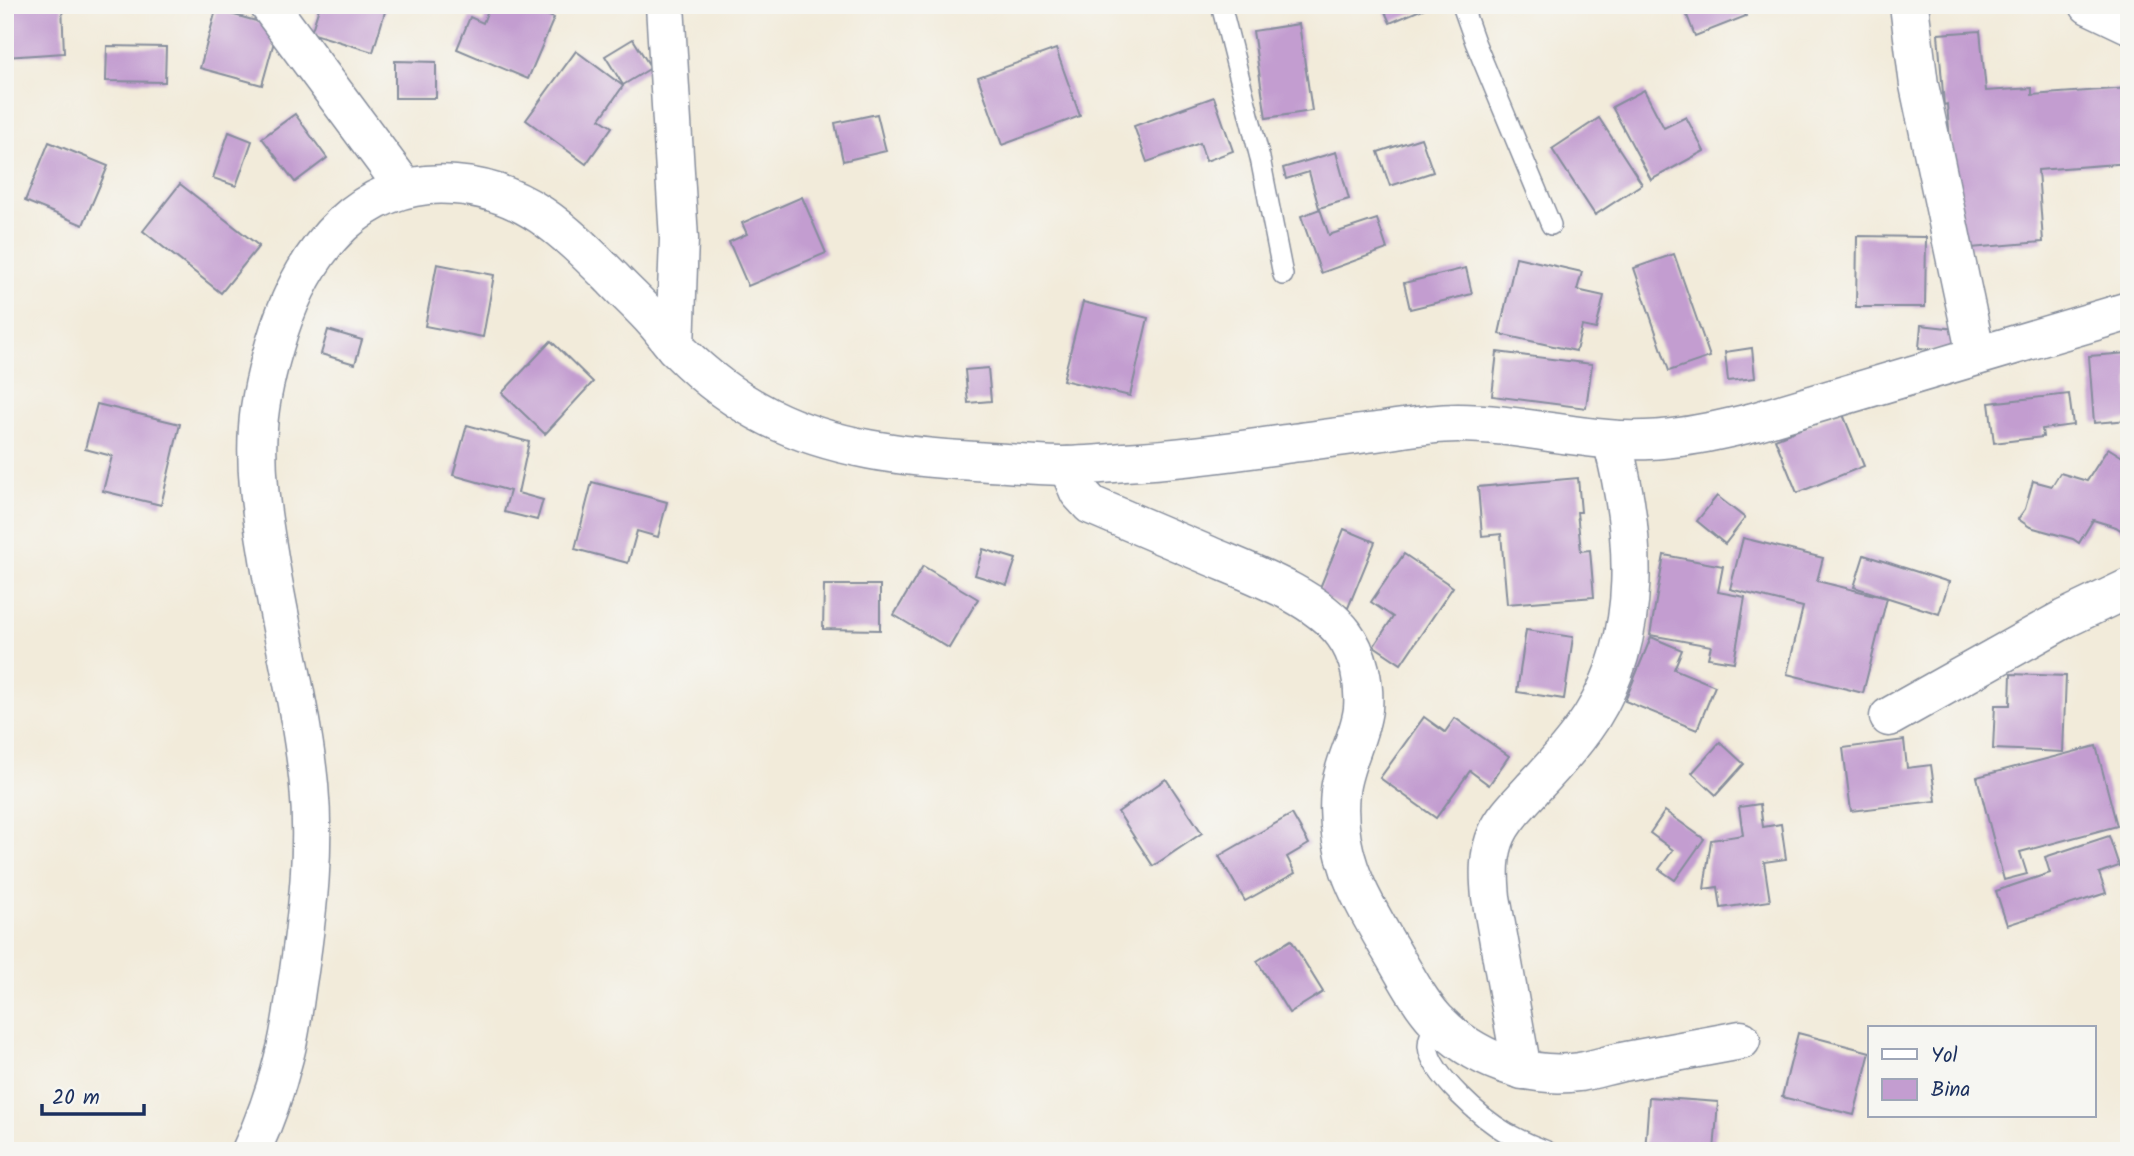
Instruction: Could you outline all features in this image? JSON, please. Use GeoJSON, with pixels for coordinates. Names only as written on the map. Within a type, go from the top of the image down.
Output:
{"type":"FeatureCollection","features":[{"type":"Feature","properties":{"kind":"street"},"geometry":{"type":"LineString","coordinates":[[268,5],[404,187]]}},
{"type":"Feature","properties":{"kind":"street"},"geometry":{"type":"LineString","coordinates":[[665,5],[679,239],[675,347]]}},
{"type":"Feature","properties":{"kind":"street"},"geometry":{"type":"LineString","coordinates":[[1909,5],[1919,85],[1976,355]]}},
{"type":"Feature","properties":{"kind":"street"},"geometry":{"type":"LineString","coordinates":[[2089,5],[2129,24]]}},
{"type":"Feature","properties":{"kind":"street"},"geometry":{"type":"LineString","coordinates":[[251,1151],[286,1053],[309,902],[312,841],[309,784],[270,564],[257,472],[258,424],[266,371],[293,297],[322,246],[342,222],[377,198],[404,187],[432,183],[465,185],[500,194],[535,210],[567,233],[654,321],[675,347],[716,385],[744,404],[777,421],[825,438],[858,448],[916,458],[1068,466],[1187,458],[1454,423],[1504,426],[1612,440],[1662,440],[1708,434],[1755,422],[2129,311]]}},
{"type":"Feature","properties":{"kind":"street"},"geometry":{"type":"LineString","coordinates":[[1522,1070],[1491,897],[1491,852],[1506,818],[1573,744],[1591,717],[1607,688],[1623,643],[1629,593],[1630,530],[1624,484],[1612,440]]}},
{"type":"Feature","properties":{"kind":"street"},"geometry":{"type":"LineString","coordinates":[[1068,466],[1079,492],[1091,505],[1251,573],[1308,602],[1331,619],[1345,635],[1356,657],[1362,683],[1363,711],[1340,792],[1340,826],[1345,859],[1358,894],[1420,1001],[1438,1022],[1458,1039],[1500,1063],[1522,1070],[1557,1073],[1578,1072],[1741,1040]]}},
{"type":"Feature","properties":{"kind":"street"},"geometry":{"type":"LineString","coordinates":[[1889,717],[2064,619],[2129,588]]}},
{"type":"Feature","properties":{"kind":"lane"},"geometry":{"type":"LineString","coordinates":[[1221,5],[1261,158],[1283,275]]}},
{"type":"Feature","properties":{"kind":"lane"},"geometry":{"type":"LineString","coordinates":[[1462,5],[1551,225]]}},
{"type":"Feature","properties":{"kind":"lane"},"geometry":{"type":"LineString","coordinates":[[1438,1022],[1429,1035],[1428,1046],[1431,1057],[1445,1079],[1482,1116],[1504,1132],[1547,1151]]}},
{"type":"Feature","properties":{"kind":"building"},"geometry":{"type":"Polygon","coordinates":[[[5,5],[62,5],[64,53],[5,57],[5,5]]]}},
{"type":"Feature","properties":{"kind":"building"},"geometry":{"type":"Polygon","coordinates":[[[320,5],[387,5],[373,52],[311,33],[320,5]]]}},
{"type":"Feature","properties":{"kind":"building"},"geometry":{"type":"Polygon","coordinates":[[[490,5],[523,5],[554,18],[528,79],[457,49],[470,17],[483,23],[490,5]]]}},
{"type":"Feature","properties":{"kind":"building"},"geometry":{"type":"Polygon","coordinates":[[[845,5],[880,5],[880,11],[845,9],[845,5]]]}},
{"type":"Feature","properties":{"kind":"building"},"geometry":{"type":"Polygon","coordinates":[[[1382,5],[1432,5],[1390,23],[1382,5]]]}},
{"type":"Feature","properties":{"kind":"building"},"geometry":{"type":"Polygon","coordinates":[[[1683,5],[1741,5],[1746,16],[1695,36],[1683,5]]]}},
{"type":"Feature","properties":{"kind":"building"},"geometry":{"type":"Polygon","coordinates":[[[216,10],[278,27],[262,85],[200,68],[216,10]]]}},
{"type":"Feature","properties":{"kind":"building"},"geometry":{"type":"Polygon","coordinates":[[[1299,24],[1312,111],[1266,118],[1253,31],[1299,24]]]}},
{"type":"Feature","properties":{"kind":"building"},"geometry":{"type":"Polygon","coordinates":[[[1980,31],[1986,91],[2032,88],[2032,95],[2129,88],[2129,163],[2038,170],[2043,242],[1959,249],[1947,104],[1944,105],[1938,34],[1980,31]]]}},
{"type":"Feature","properties":{"kind":"building"},"geometry":{"type":"Polygon","coordinates":[[[633,39],[651,68],[623,85],[605,56],[633,39]]]}},
{"type":"Feature","properties":{"kind":"building"},"geometry":{"type":"Polygon","coordinates":[[[107,46],[166,47],[165,82],[106,81],[107,46]]]}},
{"type":"Feature","properties":{"kind":"building"},"geometry":{"type":"Polygon","coordinates":[[[1056,49],[1080,116],[1002,145],[978,77],[1056,49]]]}},
{"type":"Feature","properties":{"kind":"building"},"geometry":{"type":"Polygon","coordinates":[[[576,51],[623,86],[600,119],[612,127],[586,164],[526,120],[576,51]]]}},
{"type":"Feature","properties":{"kind":"building"},"geometry":{"type":"Polygon","coordinates":[[[395,61],[436,62],[436,98],[395,98],[395,61]]]}},
{"type":"Feature","properties":{"kind":"building"},"geometry":{"type":"Polygon","coordinates":[[[1644,90],[1664,128],[1686,117],[1704,151],[1651,180],[1612,107],[1644,90]]]}},
{"type":"Feature","properties":{"kind":"building"},"geometry":{"type":"Polygon","coordinates":[[[1214,97],[1233,151],[1206,161],[1200,143],[1147,162],[1134,126],[1214,97]]]}},
{"type":"Feature","properties":{"kind":"building"},"geometry":{"type":"Polygon","coordinates":[[[295,114],[327,158],[295,182],[262,138],[295,114]]]}},
{"type":"Feature","properties":{"kind":"building"},"geometry":{"type":"Polygon","coordinates":[[[877,114],[886,151],[843,161],[835,123],[877,114]]]}},
{"type":"Feature","properties":{"kind":"building"},"geometry":{"type":"Polygon","coordinates":[[[1599,118],[1642,184],[1595,215],[1552,149],[1599,118]]]}},
{"type":"Feature","properties":{"kind":"building"},"geometry":{"type":"Polygon","coordinates":[[[229,132],[252,141],[236,186],[213,178],[229,132]]]}},
{"type":"Feature","properties":{"kind":"building"},"geometry":{"type":"Polygon","coordinates":[[[1421,138],[1433,172],[1390,186],[1378,152],[1421,138]]]}},
{"type":"Feature","properties":{"kind":"building"},"geometry":{"type":"Polygon","coordinates":[[[49,142],[108,166],[83,225],[25,201],[49,142]]]}},
{"type":"Feature","properties":{"kind":"building"},"geometry":{"type":"Polygon","coordinates":[[[1336,152],[1349,199],[1319,208],[1309,172],[1286,179],[1283,168],[1336,152]]]}},
{"type":"Feature","properties":{"kind":"building"},"geometry":{"type":"Polygon","coordinates":[[[180,184],[259,246],[221,293],[143,231],[180,184]]]}},
{"type":"Feature","properties":{"kind":"building"},"geometry":{"type":"Polygon","coordinates":[[[802,197],[826,253],[748,286],[729,242],[747,234],[742,223],[802,197]]]}},
{"type":"Feature","properties":{"kind":"building"},"geometry":{"type":"Polygon","coordinates":[[[1320,209],[1329,235],[1377,219],[1387,249],[1321,273],[1301,216],[1320,209]]]}},
{"type":"Feature","properties":{"kind":"building"},"geometry":{"type":"Polygon","coordinates":[[[1857,236],[1926,237],[1925,307],[1856,307],[1857,236]]]}},
{"type":"Feature","properties":{"kind":"building"},"geometry":{"type":"Polygon","coordinates":[[[1674,254],[1710,357],[1669,371],[1634,268],[1674,254]]]}},
{"type":"Feature","properties":{"kind":"building"},"geometry":{"type":"Polygon","coordinates":[[[1516,257],[1582,272],[1577,290],[1604,296],[1596,329],[1582,326],[1576,351],[1499,334],[1516,257]]]}},
{"type":"Feature","properties":{"kind":"building"},"geometry":{"type":"Polygon","coordinates":[[[437,264],[494,275],[483,337],[425,326],[437,264]]]}},
{"type":"Feature","properties":{"kind":"building"},"geometry":{"type":"Polygon","coordinates":[[[1466,268],[1472,294],[1410,309],[1404,283],[1466,268]]]}},
{"type":"Feature","properties":{"kind":"building"},"geometry":{"type":"Polygon","coordinates":[[[1083,302],[1148,318],[1130,396],[1063,380],[1083,302]]]}},
{"type":"Feature","properties":{"kind":"building"},"geometry":{"type":"Polygon","coordinates":[[[1921,325],[1955,329],[1953,351],[1919,348],[1921,325]]]}},
{"type":"Feature","properties":{"kind":"building"},"geometry":{"type":"Polygon","coordinates":[[[328,330],[362,340],[355,364],[321,354],[328,330]]]}},
{"type":"Feature","properties":{"kind":"building"},"geometry":{"type":"Polygon","coordinates":[[[551,341],[593,382],[545,434],[502,393],[551,341]]]}},
{"type":"Feature","properties":{"kind":"building"},"geometry":{"type":"Polygon","coordinates":[[[1752,348],[1755,378],[1728,381],[1725,352],[1752,348]]]}},
{"type":"Feature","properties":{"kind":"building"},"geometry":{"type":"Polygon","coordinates":[[[1497,352],[1592,364],[1586,408],[1492,396],[1497,352]]]}},
{"type":"Feature","properties":{"kind":"building"},"geometry":{"type":"Polygon","coordinates":[[[2129,353],[2129,420],[2094,423],[2089,356],[2129,353]]]}},
{"type":"Feature","properties":{"kind":"building"},"geometry":{"type":"Polygon","coordinates":[[[988,368],[991,401],[968,403],[965,370],[988,368]]]}},
{"type":"Feature","properties":{"kind":"building"},"geometry":{"type":"Polygon","coordinates":[[[2069,394],[2073,425],[2042,429],[2043,437],[1994,443],[1989,403],[2069,394]]]}},
{"type":"Feature","properties":{"kind":"building"},"geometry":{"type":"Polygon","coordinates":[[[97,404],[180,424],[161,505],[103,491],[112,456],[85,449],[97,404]]]}},
{"type":"Feature","properties":{"kind":"building"},"geometry":{"type":"Polygon","coordinates":[[[1842,412],[1864,466],[1797,493],[1775,439],[1842,412]]]}},
{"type":"Feature","properties":{"kind":"building"},"geometry":{"type":"Polygon","coordinates":[[[467,425],[529,442],[518,493],[543,500],[537,520],[504,512],[510,491],[453,475],[467,425]]]}},
{"type":"Feature","properties":{"kind":"building"},"geometry":{"type":"Polygon","coordinates":[[[2108,448],[2129,461],[2128,535],[2116,527],[2093,520],[2079,543],[2030,527],[2018,519],[2025,509],[2033,481],[2052,486],[2060,473],[2087,481],[2108,448]]]}},
{"type":"Feature","properties":{"kind":"building"},"geometry":{"type":"Polygon","coordinates":[[[1578,478],[1581,512],[1577,512],[1581,551],[1590,550],[1594,597],[1507,604],[1501,534],[1482,536],[1478,487],[1578,478]]]}},
{"type":"Feature","properties":{"kind":"building"},"geometry":{"type":"Polygon","coordinates":[[[592,482],[667,502],[658,537],[637,531],[628,563],[575,549],[592,482]]]}},
{"type":"Feature","properties":{"kind":"building"},"geometry":{"type":"Polygon","coordinates":[[[1717,496],[1745,518],[1725,544],[1697,521],[1717,496]]]}},
{"type":"Feature","properties":{"kind":"building"},"geometry":{"type":"Polygon","coordinates":[[[1344,529],[1375,542],[1348,608],[1317,595],[1344,529]]]}},
{"type":"Feature","properties":{"kind":"building"},"geometry":{"type":"Polygon","coordinates":[[[1743,538],[1823,558],[1817,581],[1887,598],[1863,693],[1787,674],[1803,607],[1730,589],[1743,538]]]}},
{"type":"Feature","properties":{"kind":"building"},"geometry":{"type":"Polygon","coordinates":[[[983,549],[1016,559],[1007,585],[975,575],[983,549]]]}},
{"type":"Feature","properties":{"kind":"building"},"geometry":{"type":"Polygon","coordinates":[[[1404,554],[1453,587],[1401,664],[1374,646],[1393,617],[1371,602],[1404,554]]]}},
{"type":"Feature","properties":{"kind":"building"},"geometry":{"type":"Polygon","coordinates":[[[1664,555],[1723,566],[1718,592],[1745,597],[1734,662],[1708,658],[1711,646],[1650,635],[1664,555]]]}},
{"type":"Feature","properties":{"kind":"building"},"geometry":{"type":"Polygon","coordinates":[[[1864,555],[1949,582],[1939,614],[1854,587],[1864,555]]]}},
{"type":"Feature","properties":{"kind":"building"},"geometry":{"type":"Polygon","coordinates":[[[923,566],[978,599],[949,648],[894,615],[923,566]]]}},
{"type":"Feature","properties":{"kind":"building"},"geometry":{"type":"Polygon","coordinates":[[[824,585],[880,585],[880,630],[823,629],[824,585]]]}},
{"type":"Feature","properties":{"kind":"building"},"geometry":{"type":"Polygon","coordinates":[[[1526,630],[1573,637],[1564,699],[1517,692],[1526,630]]]}},
{"type":"Feature","properties":{"kind":"building"},"geometry":{"type":"Polygon","coordinates":[[[1651,637],[1682,650],[1674,669],[1715,686],[1697,730],[1625,701],[1651,637]]]}},
{"type":"Feature","properties":{"kind":"building"},"geometry":{"type":"Polygon","coordinates":[[[2011,674],[2066,676],[2063,752],[1993,749],[1995,705],[2010,705],[2011,674]]]}},
{"type":"Feature","properties":{"kind":"building"},"geometry":{"type":"Polygon","coordinates":[[[1424,717],[1445,732],[1455,718],[1509,756],[1489,785],[1470,771],[1436,818],[1380,778],[1424,717]]]}},
{"type":"Feature","properties":{"kind":"building"},"geometry":{"type":"Polygon","coordinates":[[[1904,740],[1907,768],[1931,765],[1936,801],[1851,811],[1843,748],[1904,740]]]}},
{"type":"Feature","properties":{"kind":"building"},"geometry":{"type":"Polygon","coordinates":[[[1720,742],[1744,764],[1716,795],[1692,773],[1720,742]]]}},
{"type":"Feature","properties":{"kind":"building"},"geometry":{"type":"Polygon","coordinates":[[[2096,746],[2117,826],[2020,852],[2027,874],[2004,880],[1977,777],[2096,746]]]}},
{"type":"Feature","properties":{"kind":"building"},"geometry":{"type":"Polygon","coordinates":[[[1166,779],[1202,833],[1153,866],[1118,812],[1166,779]]]}},
{"type":"Feature","properties":{"kind":"building"},"geometry":{"type":"Polygon","coordinates":[[[1760,804],[1763,827],[1781,824],[1786,859],[1764,862],[1770,901],[1721,908],[1718,887],[1704,889],[1711,840],[1743,835],[1739,807],[1760,804]]]}},
{"type":"Feature","properties":{"kind":"building"},"geometry":{"type":"Polygon","coordinates":[[[1665,811],[1704,839],[1675,880],[1659,869],[1673,850],[1650,833],[1665,811]]]}},
{"type":"Feature","properties":{"kind":"building"},"geometry":{"type":"Polygon","coordinates":[[[1292,814],[1309,844],[1287,857],[1295,873],[1245,901],[1219,856],[1292,814]]]}},
{"type":"Feature","properties":{"kind":"building"},"geometry":{"type":"Polygon","coordinates":[[[2109,836],[2119,866],[2099,873],[2106,893],[2007,925],[1996,891],[2050,873],[2045,857],[2109,836]]]}},
{"type":"Feature","properties":{"kind":"building"},"geometry":{"type":"Polygon","coordinates":[[[1291,940],[1323,992],[1289,1013],[1257,961],[1291,940]]]}},
{"type":"Feature","properties":{"kind":"building"},"geometry":{"type":"Polygon","coordinates":[[[1798,1033],[1868,1051],[1854,1115],[1782,1097],[1798,1033]]]}},
{"type":"Feature","properties":{"kind":"building"},"geometry":{"type":"Polygon","coordinates":[[[1649,1097],[1718,1102],[1714,1151],[1645,1151],[1649,1097]]]}}]}
